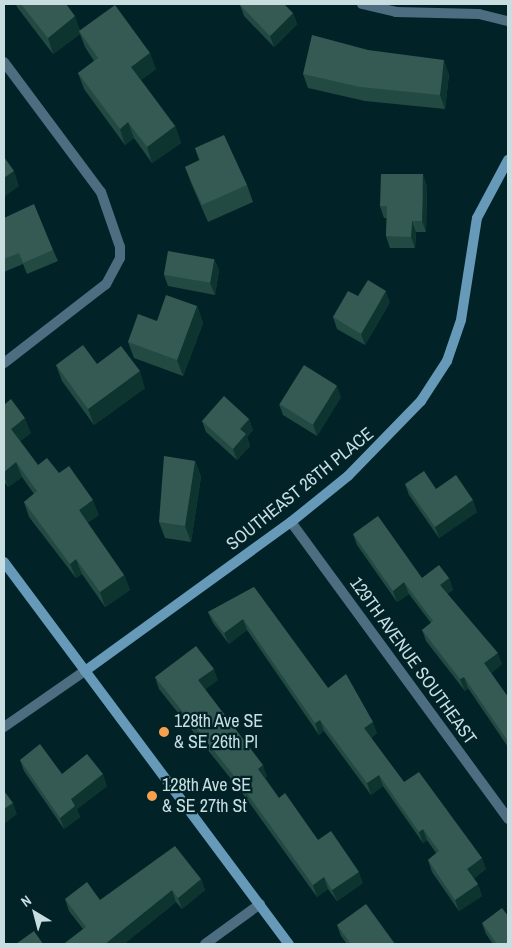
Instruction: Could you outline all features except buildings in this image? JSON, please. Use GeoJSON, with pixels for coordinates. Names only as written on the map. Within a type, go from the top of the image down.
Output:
{"type":"FeatureCollection","features":[{"type":"Feature","properties":{"kind":"street"},"geometry":{"type":"LineString","coordinates":[[362,4],[396,12],[479,14],[508,21]]}},
{"type":"Feature","properties":{"kind":"street"},"geometry":{"type":"LineString","coordinates":[[4,62],[84,169],[111,212],[120,258],[106,284],[4,363]]}},
{"type":"Feature","properties":{"kind":"street","name":"SOUTHEAST 26TH PLACE"},"geometry":{"type":"LineString","coordinates":[[4,727],[86,671],[291,522],[398,429],[446,361],[461,320],[477,218],[508,160]]}},
{"type":"Feature","properties":{"kind":"street","name":"129TH AVENUE SOUTHEAST"},"geometry":{"type":"LineString","coordinates":[[291,522],[508,819]]}},
{"type":"Feature","properties":{"kind":"street"},"geometry":{"type":"LineString","coordinates":[[4,562],[289,944]]}},
{"type":"Feature","properties":{"kind":"street"},"geometry":{"type":"LineString","coordinates":[[205,944],[260,904]]}},
{"type":"Feature","properties":{"kind":"place","name":"128th Ave SE & SE 26th Pl"},"geometry":{"type":"Point","coordinates":[164,732]}},
{"type":"Feature","properties":{"kind":"place","name":"128th Ave SE & SE 27th St"},"geometry":{"type":"Point","coordinates":[152,796]}}]}
